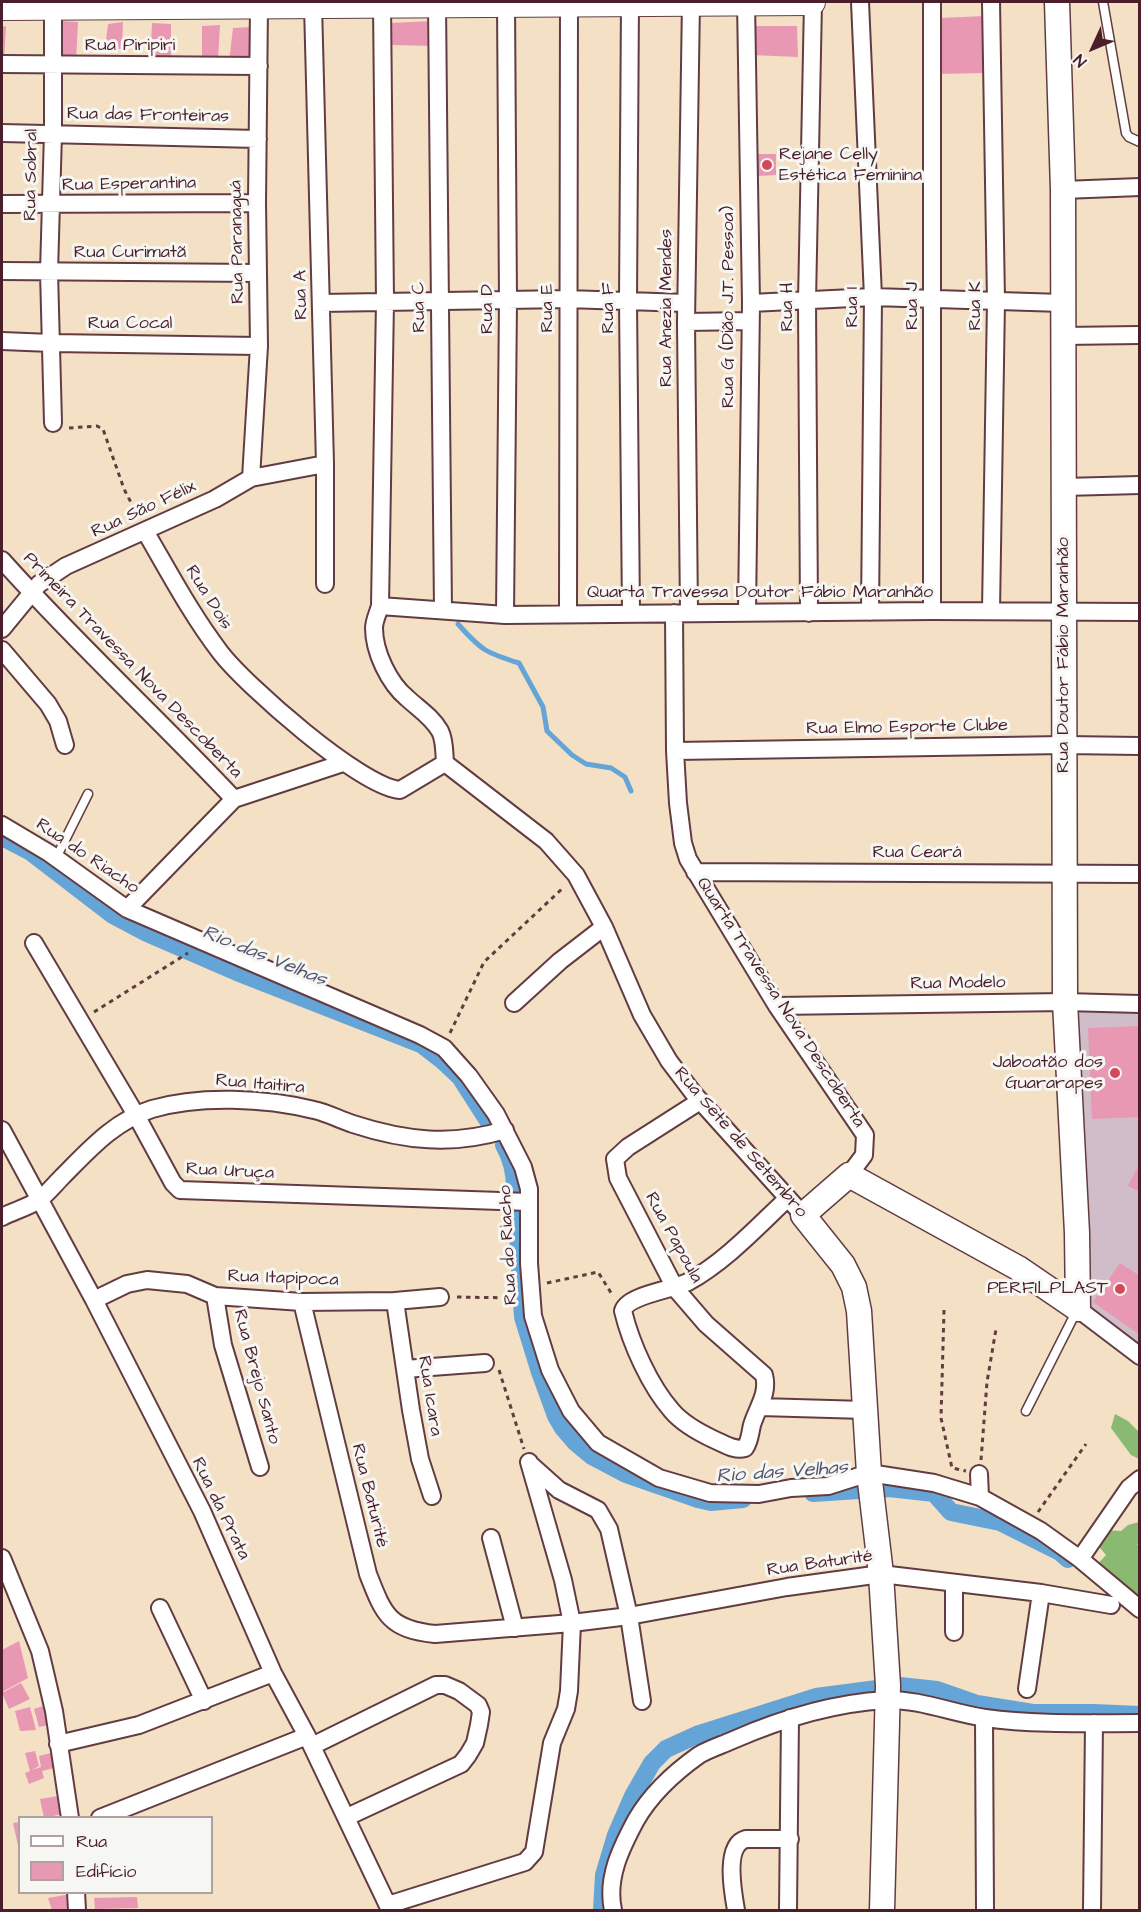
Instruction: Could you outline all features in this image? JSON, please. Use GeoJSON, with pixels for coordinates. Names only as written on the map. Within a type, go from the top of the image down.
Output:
{"type":"FeatureCollection","features":[{"type":"Feature","properties":{"kind":"main road"},"geometry":{"type":"LineString","coordinates":[[2,7],[812,2]]}},
{"type":"Feature","properties":{"kind":"street","name":"Rua Anezia Mendes"},"geometry":{"type":"LineString","coordinates":[[681,613],[691,2]]}},
{"type":"Feature","properties":{"kind":"street","name":"Rua G (Dião J.T. Pessoa)"},"geometry":{"type":"LineString","coordinates":[[746,2],[751,303],[747,612]]}},
{"type":"Feature","properties":{"kind":"street","name":"Rua H"},"geometry":{"type":"LineString","coordinates":[[809,613],[807,301],[812,2]]}},
{"type":"Feature","properties":{"kind":"street","name":"Rua I"},"geometry":{"type":"LineString","coordinates":[[860,2],[873,297],[870,612]]}},
{"type":"Feature","properties":{"kind":"street","name":"Rua J"},"geometry":{"type":"LineString","coordinates":[[932,611],[933,2]]}},
{"type":"Feature","properties":{"kind":"street","name":"Rua K"},"geometry":{"type":"LineString","coordinates":[[991,2],[996,301],[992,612]]}},
{"type":"Feature","properties":{"kind":"street","name":"Rua Doutor Fábio Maranhão"},"geometry":{"type":"LineString","coordinates":[[1057,2],[1063,190],[1065,1002],[1077,1233],[1078,1308]]}},
{"type":"Feature","properties":{"kind":"street","name":"Rua D"},"geometry":{"type":"LineString","coordinates":[[505,615],[508,301],[506,3]]}},
{"type":"Feature","properties":{"kind":"street","name":"Rua E"},"geometry":{"type":"LineString","coordinates":[[568,614],[569,3]]}},
{"type":"Feature","properties":{"kind":"street","name":"Rua F"},"geometry":{"type":"LineString","coordinates":[[630,3],[628,301],[631,614]]}},
{"type":"Feature","properties":{"kind":"street"},"geometry":{"type":"LineString","coordinates":[[382,4],[385,301],[380,606],[374,626],[381,661],[397,688],[433,721],[440,731],[445,763]]}},
{"type":"Feature","properties":{"kind":"street","name":"Rua C"},"geometry":{"type":"LineString","coordinates":[[437,4],[443,610]]}},
{"type":"Feature","properties":{"kind":"street","name":"Rua Paranaguá"},"geometry":{"type":"LineString","coordinates":[[251,478],[259,346],[256,203],[259,5]]}},
{"type":"Feature","properties":{"kind":"street","name":"Rua A"},"geometry":{"type":"LineString","coordinates":[[313,5],[325,464],[325,584]]}},
{"type":"Feature","properties":{"kind":"street","name":"Rua Sobral"},"geometry":{"type":"LineString","coordinates":[[51,343],[49,272],[53,133],[53,7]]}},
{"type":"Feature","properties":{"kind":"street","name":"Rua Piripiri"},"geometry":{"type":"LineString","coordinates":[[2,64],[259,66]]}},
{"type":"Feature","properties":{"kind":"street","name":"Rua das Fronteiras"},"geometry":{"type":"LineString","coordinates":[[2,134],[53,133],[258,139]]}},
{"type":"Feature","properties":{"kind":"street"},"geometry":{"type":"LineString","coordinates":[[1063,190],[1140,187]]}},
{"type":"Feature","properties":{"kind":"street","name":"Rua Esperantina"},"geometry":{"type":"LineString","coordinates":[[2,204],[256,203]]}},
{"type":"Feature","properties":{"kind":"street","name":"Rua Curimatã"},"geometry":{"type":"LineString","coordinates":[[2,271],[258,273]]}},
{"type":"Feature","properties":{"kind":"street"},"geometry":{"type":"LineString","coordinates":[[751,303],[873,297],[1062,303]]}},
{"type":"Feature","properties":{"kind":"street"},"geometry":{"type":"LineString","coordinates":[[321,303],[567,299],[686,303]]}},
{"type":"Feature","properties":{"kind":"street"},"geometry":{"type":"LineString","coordinates":[[686,322],[750,321]]}},
{"type":"Feature","properties":{"kind":"street"},"geometry":{"type":"LineString","coordinates":[[1062,336],[1140,335]]}},
{"type":"Feature","properties":{"kind":"street","name":"Rua Cocal"},"geometry":{"type":"LineString","coordinates":[[2,340],[51,343],[259,346]]}},
{"type":"Feature","properties":{"kind":"street"},"geometry":{"type":"LineString","coordinates":[[51,343],[53,423]]}},
{"type":"Feature","properties":{"kind":"street","name":"Rua São Félix"},"geometry":{"type":"LineString","coordinates":[[2,628],[45,580],[66,566],[215,499],[251,478],[325,464]]}},
{"type":"Feature","properties":{"kind":"street"},"geometry":{"type":"LineString","coordinates":[[1064,487],[1140,485]]}},
{"type":"Feature","properties":{"kind":"street","name":"Rua Dois"},"geometry":{"type":"LineString","coordinates":[[145,531],[185,601],[222,655],[264,696],[343,762],[385,787],[400,790],[445,763]]}},
{"type":"Feature","properties":{"kind":"street","name":"Primeira Travessa Nova Descoberta"},"geometry":{"type":"LineString","coordinates":[[2,560],[32,594],[168,729],[234,799]]}},
{"type":"Feature","properties":{"kind":"street","name":"Quarta Travessa Doutor Fábio Maranhão"},"geometry":{"type":"LineString","coordinates":[[380,606],[505,615],[932,611],[1140,612]]}},
{"type":"Feature","properties":{"kind":"street","name":"Quarta Travessa Nova Descoberta"},"geometry":{"type":"LineString","coordinates":[[681,613],[675,751],[682,843],[695,872],[777,1006],[865,1135],[864,1155],[849,1175],[795,1206]]}},
{"type":"Feature","properties":{"kind":"street"},"geometry":{"type":"LineString","coordinates":[[2,650],[48,704],[58,721],[65,745]]}},
{"type":"Feature","properties":{"kind":"street","name":"Rua Elmo Esporte Clube"},"geometry":{"type":"LineString","coordinates":[[675,751],[1064,745],[1140,746]]}},
{"type":"Feature","properties":{"kind":"street"},"geometry":{"type":"LineString","coordinates":[[128,909],[234,799],[343,762]]}},
{"type":"Feature","properties":{"kind":"street","name":"Rua Sete de Setembro"},"geometry":{"type":"LineString","coordinates":[[445,763],[546,842],[576,875],[604,927],[642,1015],[669,1060],[700,1101],[795,1206],[843,1265],[854,1287],[859,1311],[869,1477],[881,1574],[888,1693],[882,1911]]}},
{"type":"Feature","properties":{"kind":"street","name":"Rua do Riacho"},"geometry":{"type":"LineString","coordinates":[[2,825],[56,858],[128,909],[420,1035],[444,1048],[470,1076],[498,1131],[523,1167],[529,1189],[531,1286],[533,1316],[539,1339],[550,1370],[571,1412],[598,1443],[658,1478],[710,1493],[759,1494],[791,1488],[828,1486],[869,1477]]}},
{"type":"Feature","properties":{"kind":"street","name":"Rua Ceará"},"geometry":{"type":"LineString","coordinates":[[695,872],[1140,874]]}},
{"type":"Feature","properties":{"kind":"street"},"geometry":{"type":"LineString","coordinates":[[514,1003],[560,961],[604,927]]}},
{"type":"Feature","properties":{"kind":"street","name":"Rua Uruça"},"geometry":{"type":"LineString","coordinates":[[34,943],[136,1115],[172,1183],[180,1190],[529,1202]]}},
{"type":"Feature","properties":{"kind":"street","name":"Rua Modelo"},"geometry":{"type":"LineString","coordinates":[[777,1006],[1065,1002],[1140,1004]]}},
{"type":"Feature","properties":{"kind":"street","name":"Rua Itaitira"},"geometry":{"type":"LineString","coordinates":[[2,1217],[40,1199],[116,1126],[153,1109],[203,1100],[285,1104],[316,1110],[383,1133],[426,1141],[471,1137],[498,1131]]}},
{"type":"Feature","properties":{"kind":"street","name":"Rua Papoula"},"geometry":{"type":"LineString","coordinates":[[700,1101],[628,1147],[615,1159],[618,1178],[675,1288],[706,1324],[764,1375],[766,1383],[760,1407]]}},
{"type":"Feature","properties":{"kind":"street","name":"Rua da Prata"},"geometry":{"type":"LineString","coordinates":[[2,1130],[94,1300],[202,1511],[273,1673],[347,1817],[389,1908]]}},
{"type":"Feature","properties":{"kind":"street"},"geometry":{"type":"LineString","coordinates":[[849,1175],[1018,1268],[1078,1308],[1140,1356]]}},
{"type":"Feature","properties":{"kind":"street"},"geometry":{"type":"LineString","coordinates":[[795,1206],[710,1268],[675,1288],[634,1299],[623,1309],[637,1352],[672,1411],[704,1435],[732,1448],[742,1449],[748,1444],[752,1425],[760,1407],[865,1410]]}},
{"type":"Feature","properties":{"kind":"street","name":"Rua Itapipoca"},"geometry":{"type":"LineString","coordinates":[[94,1300],[127,1284],[147,1280],[187,1284],[215,1296],[302,1302],[395,1301],[440,1297]]}},
{"type":"Feature","properties":{"kind":"street","name":"Rua Brejo Santo"},"geometry":{"type":"LineString","coordinates":[[215,1296],[223,1344],[260,1467]]}},
{"type":"Feature","properties":{"kind":"street","name":"Rua Icara"},"geometry":{"type":"LineString","coordinates":[[395,1301],[420,1459],[432,1496]]}},
{"type":"Feature","properties":{"kind":"street","name":"Rua Baturité"},"geometry":{"type":"LineString","coordinates":[[302,1302],[368,1574],[394,1624],[413,1632],[435,1634],[629,1616],[787,1587],[881,1574],[1041,1593],[1111,1605]]}},
{"type":"Feature","properties":{"kind":"street"},"geometry":{"type":"LineString","coordinates":[[405,1369],[485,1363]]}},
{"type":"Feature","properties":{"kind":"street"},"geometry":{"type":"LineString","coordinates":[[529,1462],[559,1490],[598,1510],[609,1530],[629,1616],[642,1701]]}},
{"type":"Feature","properties":{"kind":"street"},"geometry":{"type":"LineString","coordinates":[[389,1908],[525,1862],[534,1852],[552,1743],[566,1709],[569,1691],[572,1623],[563,1580],[529,1462]]}},
{"type":"Feature","properties":{"kind":"street"},"geometry":{"type":"LineString","coordinates":[[979,1474],[980,1497]]}},
{"type":"Feature","properties":{"kind":"street"},"geometry":{"type":"LineString","coordinates":[[869,1477],[934,1483],[980,1497],[1041,1531],[1080,1559],[1140,1609]]}},
{"type":"Feature","properties":{"kind":"street"},"geometry":{"type":"LineString","coordinates":[[1080,1559],[1130,1488],[1140,1479]]}},
{"type":"Feature","properties":{"kind":"street"},"geometry":{"type":"LineString","coordinates":[[491,1538],[514,1628]]}},
{"type":"Feature","properties":{"kind":"street"},"geometry":{"type":"LineString","coordinates":[[2,1558],[40,1651],[54,1712],[69,1816]]}},
{"type":"Feature","properties":{"kind":"street"},"geometry":{"type":"LineString","coordinates":[[954,1584],[954,1632]]}},
{"type":"Feature","properties":{"kind":"street"},"geometry":{"type":"LineString","coordinates":[[1027,1689],[1041,1593]]}},
{"type":"Feature","properties":{"kind":"street"},"geometry":{"type":"LineString","coordinates":[[159,1608],[204,1701]]}},
{"type":"Feature","properties":{"kind":"street"},"geometry":{"type":"LineString","coordinates":[[58,1744],[139,1725],[273,1673]]}},
{"type":"Feature","properties":{"kind":"street"},"geometry":{"type":"LineString","coordinates":[[105,1816],[309,1741],[436,1685],[445,1685],[459,1691],[478,1705],[481,1712],[475,1743],[461,1764],[347,1817]]}},
{"type":"Feature","properties":{"kind":"street"},"geometry":{"type":"LineString","coordinates":[[613,1911],[611,1900],[616,1861],[644,1807],[674,1775],[701,1754],[790,1718],[888,1693],[984,1718],[1140,1723]]}},
{"type":"Feature","properties":{"kind":"street"},"geometry":{"type":"LineString","coordinates":[[788,1911],[790,1718]]}},
{"type":"Feature","properties":{"kind":"street"},"geometry":{"type":"LineString","coordinates":[[984,1718],[985,1911]]}},
{"type":"Feature","properties":{"kind":"street"},"geometry":{"type":"LineString","coordinates":[[1092,1911],[1094,1723]]}},
{"type":"Feature","properties":{"kind":"street"},"geometry":{"type":"LineString","coordinates":[[736,1911],[731,1872],[736,1845],[739,1841],[790,1839]]}},
{"type":"Feature","properties":{"kind":"street"},"geometry":{"type":"LineString","coordinates":[[76,1894],[77,1911]]}},
{"type":"Feature","properties":{"kind":"lane"},"geometry":{"type":"LineString","coordinates":[[1103,2],[1126,133],[1140,142]]}},
{"type":"Feature","properties":{"kind":"lane"},"geometry":{"type":"LineString","coordinates":[[56,858],[88,794]]}},
{"type":"Feature","properties":{"kind":"lane"},"geometry":{"type":"LineString","coordinates":[[1026,1411],[1078,1308]]}},
{"type":"Feature","properties":{"kind":"path"},"geometry":{"type":"LineString","coordinates":[[53,423],[56,428],[97,426],[103,429],[124,489],[145,531]]}},
{"type":"Feature","properties":{"kind":"path"},"geometry":{"type":"LineString","coordinates":[[444,1048],[484,962],[576,875]]}},
{"type":"Feature","properties":{"kind":"path"},"geometry":{"type":"LineString","coordinates":[[80,1021],[183,956]]}},
{"type":"Feature","properties":{"kind":"path"},"geometry":{"type":"LineString","coordinates":[[531,1286],[598,1272],[623,1309]]}},
{"type":"Feature","properties":{"kind":"path"},"geometry":{"type":"LineString","coordinates":[[440,1297],[514,1298]]}},
{"type":"Feature","properties":{"kind":"path"},"geometry":{"type":"LineString","coordinates":[[944,1310],[941,1418],[952,1468],[979,1474],[987,1382],[996,1329]]}},
{"type":"Feature","properties":{"kind":"path"},"geometry":{"type":"LineString","coordinates":[[485,1363],[495,1365],[499,1371],[529,1462]]}},
{"type":"Feature","properties":{"kind":"path"},"geometry":{"type":"LineString","coordinates":[[1041,1531],[1031,1521],[1086,1444]]}},
{"type":"Feature","properties":{"kind":"shaded area"},"geometry":{"type":"Polygon","coordinates":[[[1068,1005],[1139,1007],[1139,1351],[1080,1304],[1068,1005]]]}},
{"type":"Feature","properties":{"kind":"green space"},"geometry":{"type":"Polygon","coordinates":[[[1115,1414],[1128,1421],[1139,1432],[1139,1459],[1131,1455],[1111,1428],[1115,1414]]]}},
{"type":"Feature","properties":{"kind":"green space"},"geometry":{"type":"Polygon","coordinates":[[[1139,1522],[1137,1545],[1140,1545],[1139,1605],[1093,1569],[1106,1555],[1096,1543],[1105,1530],[1121,1531],[1128,1525],[1139,1522]]]}},
{"type":"Feature","properties":{"kind":"building"},"geometry":{"type":"Polygon","coordinates":[[[985,16],[984,73],[939,74],[939,18],[985,16]]]}},
{"type":"Feature","properties":{"kind":"building"},"geometry":{"type":"Polygon","coordinates":[[[59,21],[78,22],[76,61],[56,59],[59,21]]]}},
{"type":"Feature","properties":{"kind":"building"},"geometry":{"type":"Polygon","coordinates":[[[433,21],[433,46],[392,45],[391,23],[433,21]]]}},
{"type":"Feature","properties":{"kind":"building"},"geometry":{"type":"Polygon","coordinates":[[[123,22],[122,49],[105,48],[108,24],[123,22]]]}},
{"type":"Feature","properties":{"kind":"building"},"geometry":{"type":"Polygon","coordinates":[[[152,23],[171,24],[171,61],[150,61],[152,23]]]}},
{"type":"Feature","properties":{"kind":"building"},"geometry":{"type":"Polygon","coordinates":[[[220,25],[218,60],[202,60],[202,26],[220,25]]]}},
{"type":"Feature","properties":{"kind":"building"},"geometry":{"type":"Polygon","coordinates":[[[6,26],[4,60],[2,60],[2,27],[6,26]]]}},
{"type":"Feature","properties":{"kind":"building"},"geometry":{"type":"Polygon","coordinates":[[[752,26],[797,26],[798,57],[751,55],[752,26]]]}},
{"type":"Feature","properties":{"kind":"building"},"geometry":{"type":"Polygon","coordinates":[[[252,27],[251,62],[229,62],[233,28],[252,27]]]}},
{"type":"Feature","properties":{"kind":"building","name":"Rejane Celly Estética Feminina"},"geometry":{"type":"Polygon","coordinates":[[[757,154],[776,154],[776,175],[758,176],[757,154]]]}},
{"type":"Feature","properties":{"kind":"building","name":"Jaboatão dos Guararapes"},"geometry":{"type":"Polygon","coordinates":[[[1140,1026],[1140,1117],[1092,1119],[1088,1028],[1140,1026]]]}},
{"type":"Feature","properties":{"kind":"building"},"geometry":{"type":"Polygon","coordinates":[[[1140,1163],[1140,1192],[1128,1186],[1140,1163]]]}},
{"type":"Feature","properties":{"kind":"building","name":"PERFILPLAST"},"geometry":{"type":"Polygon","coordinates":[[[1120,1263],[1140,1276],[1140,1335],[1093,1302],[1120,1263]]]}},
{"type":"Feature","properties":{"kind":"building"},"geometry":{"type":"Polygon","coordinates":[[[19,1641],[28,1678],[2,1692],[2,1650],[19,1641]]]}},
{"type":"Feature","properties":{"kind":"building"},"geometry":{"type":"Polygon","coordinates":[[[21,1683],[30,1699],[9,1709],[2,1693],[21,1683]]]}},
{"type":"Feature","properties":{"kind":"building"},"geometry":{"type":"Polygon","coordinates":[[[43,1706],[49,1725],[39,1727],[34,1709],[43,1706]]]}},
{"type":"Feature","properties":{"kind":"building"},"geometry":{"type":"Polygon","coordinates":[[[30,1707],[36,1730],[20,1731],[15,1711],[30,1707]]]}},
{"type":"Feature","properties":{"kind":"building"},"geometry":{"type":"Polygon","coordinates":[[[35,1751],[39,1766],[32,1770],[41,1767],[39,1756],[51,1753],[54,1768],[42,1771],[44,1778],[29,1784],[25,1773],[30,1771],[25,1753],[35,1751]]]}},
{"type":"Feature","properties":{"kind":"building"},"geometry":{"type":"Polygon","coordinates":[[[58,1796],[62,1814],[44,1816],[40,1799],[58,1796]]]}},
{"type":"Feature","properties":{"kind":"building"},"geometry":{"type":"Polygon","coordinates":[[[18,1822],[18,1846],[13,1823],[18,1822]]]}},
{"type":"Feature","properties":{"kind":"building"},"geometry":{"type":"Polygon","coordinates":[[[71,1894],[73,1910],[52,1910],[48,1898],[71,1894]]]}},
{"type":"Feature","properties":{"kind":"building"},"geometry":{"type":"Polygon","coordinates":[[[137,1897],[138,1908],[95,1909],[94,1898],[137,1897]]]}},
{"type":"Feature","properties":{"kind":"waterway"},"geometry":{"type":"LineString","coordinates":[[458,624],[485,650],[519,663],[543,707],[547,731],[572,755],[586,764],[611,768],[625,777],[631,791]]}},
{"type":"Feature","properties":{"kind":"waterway","name":"Rio das Velhas"},"geometry":{"type":"LineString","coordinates":[[2,837],[31,852],[113,915],[147,933],[237,972],[421,1044],[460,1077],[494,1130]]}},
{"type":"Feature","properties":{"kind":"waterway","name":"Rio das Velhas"},"geometry":{"type":"LineString","coordinates":[[504,1145],[512,1166],[515,1188]]}},
{"type":"Feature","properties":{"kind":"waterway","name":"Rio das Velhas"},"geometry":{"type":"LineString","coordinates":[[517,1215],[523,1317],[540,1372],[556,1416],[563,1428],[592,1456],[626,1474],[711,1502],[743,1499]]}},
{"type":"Feature","properties":{"kind":"waterway","name":"Rio das Velhas"},"geometry":{"type":"LineString","coordinates":[[813,1493],[889,1488],[934,1493],[951,1512],[1000,1522],[1060,1552],[1068,1559]]}},
{"type":"Feature","properties":{"kind":"waterway"},"geometry":{"type":"LineString","coordinates":[[602,1910],[604,1875],[616,1835],[633,1796],[652,1763],[666,1749],[699,1734],[816,1697],[900,1686],[937,1690],[977,1704],[1033,1713],[1140,1715]]}},
{"type":"Feature","properties":{"kind":"place","name":"Rejane Celly Estética Feminina"},"geometry":{"type":"Point","coordinates":[767,165]}},
{"type":"Feature","properties":{"kind":"place","name":"Jaboatão dos Guararapes"},"geometry":{"type":"Point","coordinates":[1115,1073]}},
{"type":"Feature","properties":{"kind":"place","name":"PERFILPLAST"},"geometry":{"type":"Point","coordinates":[1120,1289]}}]}
